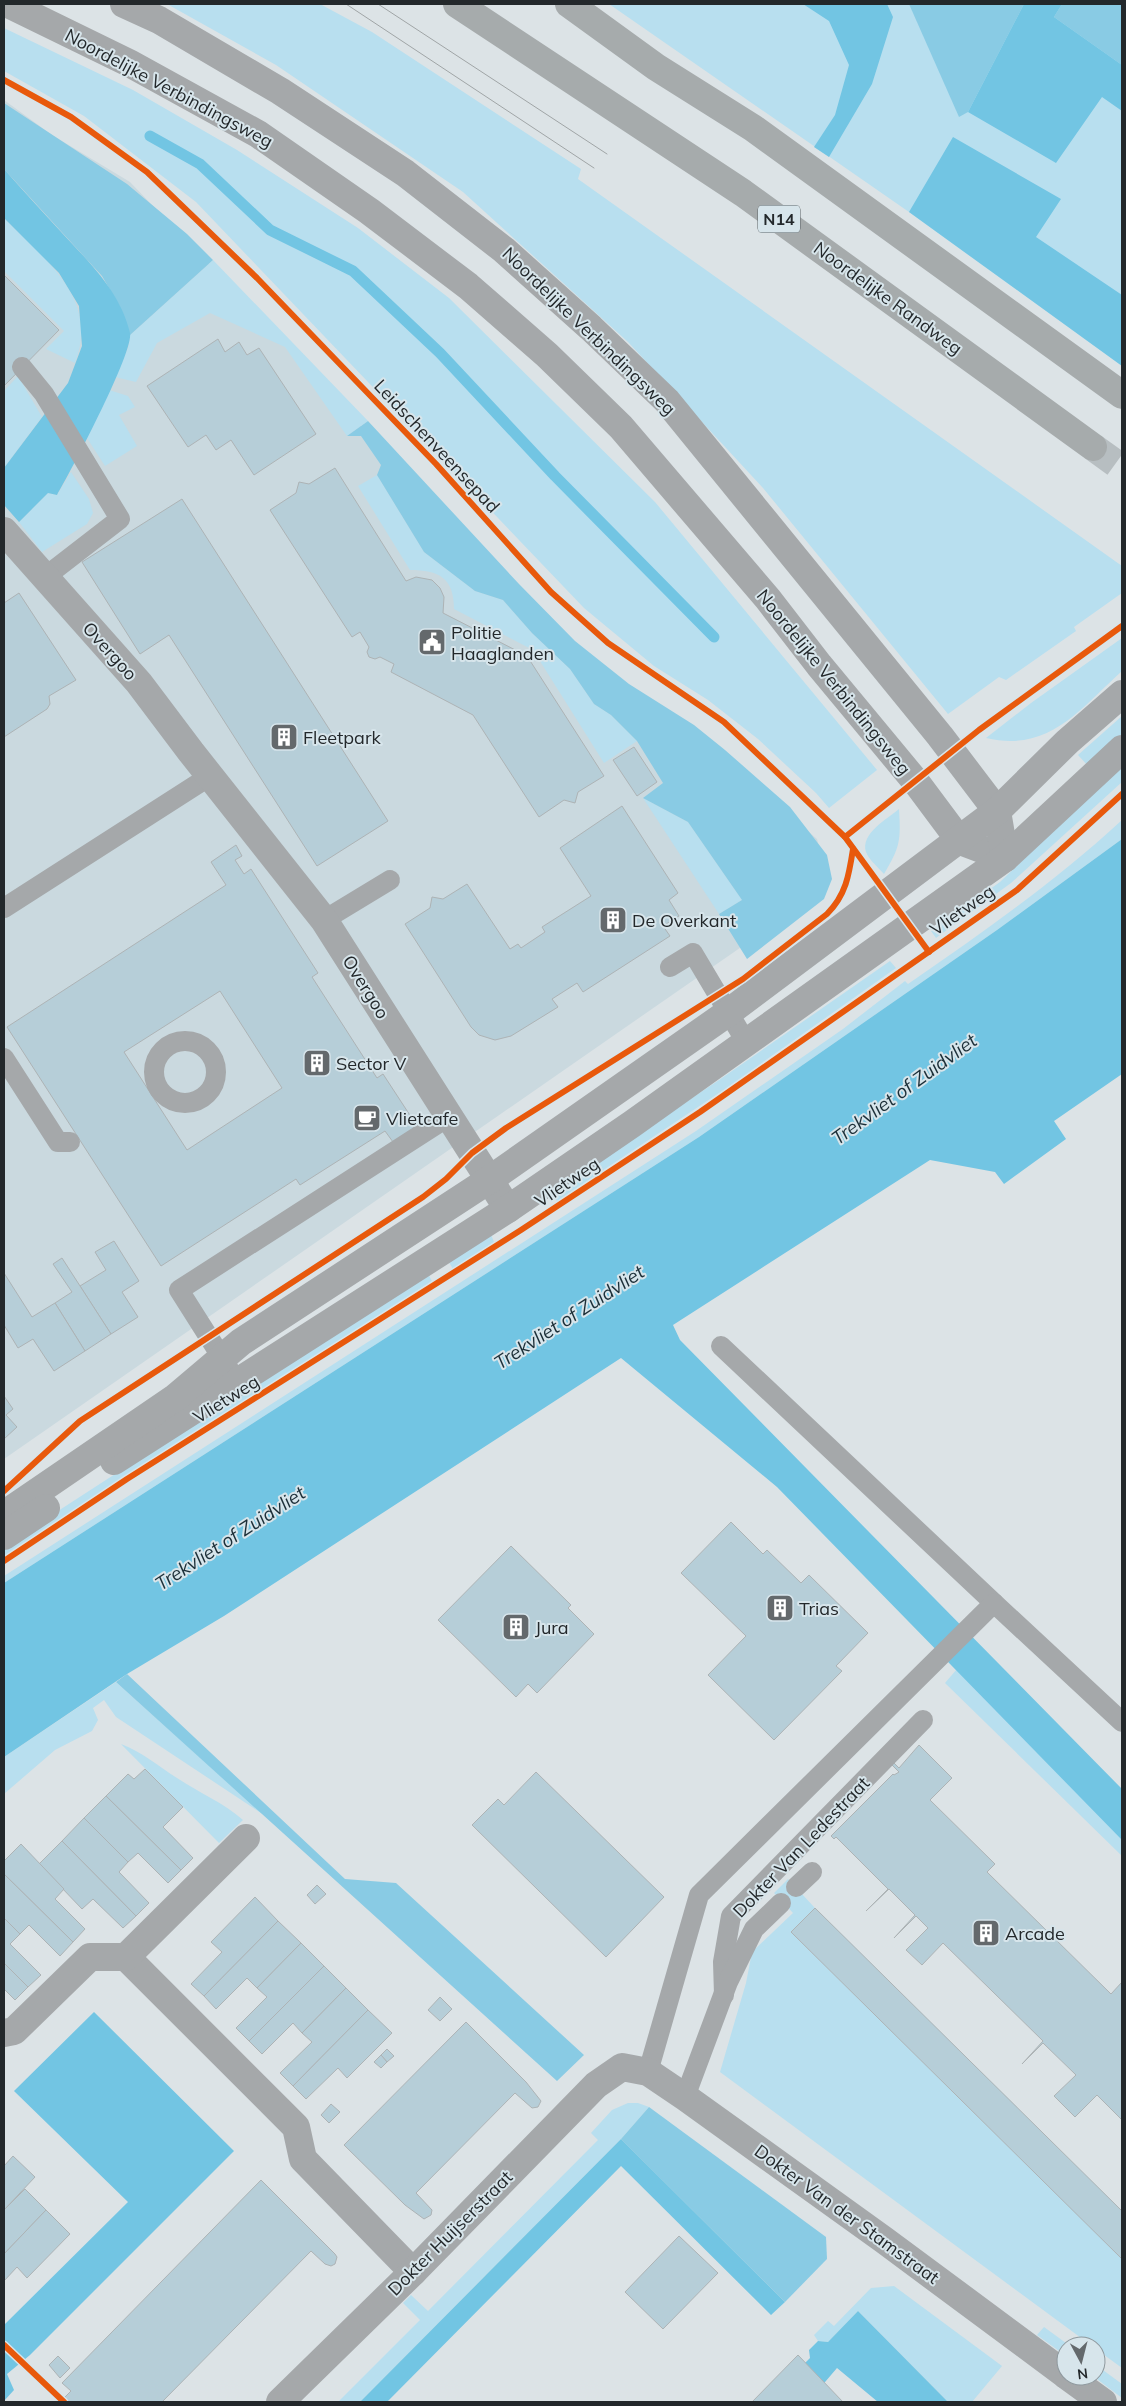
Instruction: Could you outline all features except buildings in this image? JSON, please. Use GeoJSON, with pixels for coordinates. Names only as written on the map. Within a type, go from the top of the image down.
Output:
{"type":"FeatureCollection","features":[{"type":"Feature","properties":{"kind":"main road","name":"Noordelijke Randweg"},"geometry":{"type":"LineString","coordinates":[[457,4],[743,193],[1092,446]]}},
{"type":"Feature","properties":{"kind":"main road"},"geometry":{"type":"LineString","coordinates":[[569,4],[656,67],[753,128],[1122,395]]}},
{"type":"Feature","properties":{"kind":"street","name":"Noordelijke Verbindingsweg"},"geometry":{"type":"LineString","coordinates":[[8,4],[129,63],[258,134],[370,211],[460,280],[547,355],[621,427],[768,599],[819,665],[916,782],[960,841]]}},
{"type":"Feature","properties":{"kind":"street","name":"Noordelijke Verbindingsweg"},"geometry":{"type":"LineString","coordinates":[[124,4],[159,20],[280,90],[405,173],[504,250],[591,328],[667,401],[934,728],[997,811],[1005,858]]}},
{"type":"Feature","properties":{"kind":"street","name":"Overgoo"},"geometry":{"type":"LineString","coordinates":[[4,531],[139,683],[324,920],[508,1209]]}},
{"type":"Feature","properties":{"kind":"street","name":"Vlietweg"},"geometry":{"type":"LineString","coordinates":[[4,1512],[12,1509],[176,1397],[241,1342],[489,1180],[729,1012],[960,841],[997,811],[1068,742],[1122,694]]}},
{"type":"Feature","properties":{"kind":"street","name":"Vlietweg"},"geometry":{"type":"LineString","coordinates":[[4,1536],[108,1465],[508,1209],[746,1042],[1005,858],[1122,749]]}},
{"type":"Feature","properties":{"kind":"street"},"geometry":{"type":"LineString","coordinates":[[960,841],[1005,858]]}},
{"type":"Feature","properties":{"kind":"street"},"geometry":{"type":"LineString","coordinates":[[4,2033],[14,2032],[90,1957],[126,1957],[246,1838]]}},
{"type":"Feature","properties":{"kind":"street"},"geometry":{"type":"LineString","coordinates":[[126,1957],[296,2127],[303,2160],[413,2272]]}},
{"type":"Feature","properties":{"kind":"street","name":"Dokter Van der Stamstraat"},"geometry":{"type":"LineString","coordinates":[[635,2070],[685,2097],[884,2240],[1056,2369]]}},
{"type":"Feature","properties":{"kind":"street","name":"Dokter Huijserstraat"},"geometry":{"type":"LineString","coordinates":[[280,2402],[413,2272],[596,2085],[635,2070]]}},
{"type":"Feature","properties":{"kind":"street","name":"Dokter Van der Stamstraat"},"geometry":{"type":"LineString","coordinates":[[1080,2386],[1103,2402]]}},
{"type":"Feature","properties":{"kind":"lane"},"geometry":{"type":"LineString","coordinates":[[22,367],[44,394],[120,519],[45,577]]}},
{"type":"Feature","properties":{"kind":"lane"},"geometry":{"type":"LineString","coordinates":[[4,908],[210,776]]}},
{"type":"Feature","properties":{"kind":"lane"},"geometry":{"type":"LineString","coordinates":[[324,920],[390,880]]}},
{"type":"Feature","properties":{"kind":"lane"},"geometry":{"type":"LineString","coordinates":[[670,967],[693,952],[746,1042]]}},
{"type":"Feature","properties":{"kind":"lane"},"geometry":{"type":"LineString","coordinates":[[4,1058],[58,1142],[70,1142]]}},
{"type":"Feature","properties":{"kind":"lane"},"geometry":{"type":"LineString","coordinates":[[238,1382],[179,1290],[448,1117]]}},
{"type":"Feature","properties":{"kind":"lane"},"geometry":{"type":"LineString","coordinates":[[722,1346],[1122,1722]]}},
{"type":"Feature","properties":{"kind":"lane"},"geometry":{"type":"LineString","coordinates":[[635,2070],[699,1895],[994,1603]]}},
{"type":"Feature","properties":{"kind":"lane","name":"Dokter Van Ledestraat"},"geometry":{"type":"LineString","coordinates":[[724,1995],[723,1962],[731,1916],[923,1720]]}},
{"type":"Feature","properties":{"kind":"lane"},"geometry":{"type":"LineString","coordinates":[[796,1888],[812,1872]]}},
{"type":"Feature","properties":{"kind":"lane"},"geometry":{"type":"LineString","coordinates":[[685,2097],[724,1995],[754,1929],[781,1903]]}},
{"type":"Feature","properties":{"kind":"shaded area"},"geometry":{"type":"Polygon","coordinates":[[[167,4],[320,4],[372,32],[581,169],[578,179],[1122,566],[1122,593],[1074,627],[1076,631],[1006,680],[999,677],[948,714],[763,488],[628,342],[463,192],[276,65],[167,4]]]}},
{"type":"Feature","properties":{"kind":"shaded area"},"geometry":{"type":"Polygon","coordinates":[[[609,4],[1122,4],[1122,366],[909,212],[609,4]]]}},
{"type":"Feature","properties":{"kind":"shaded area"},"geometry":{"type":"Polygon","coordinates":[[[909,4],[1024,4],[968,112],[959,117],[909,4]]]}},
{"type":"Feature","properties":{"kind":"shaded area"},"geometry":{"type":"Polygon","coordinates":[[[1062,4],[1122,4],[1122,65],[1054,17],[1062,4]]]}},
{"type":"Feature","properties":{"kind":"shaded area"},"geometry":{"type":"Polygon","coordinates":[[[4,28],[133,90],[237,150],[358,228],[449,298],[655,502],[877,770],[829,808],[816,793],[758,739],[708,700],[654,666],[584,608],[196,202],[84,116],[4,71],[4,28]]]}},
{"type":"Feature","properties":{"kind":"shaded area"},"geometry":{"type":"Polygon","coordinates":[[[4,100],[52,135],[130,182],[551,630],[764,793],[817,839],[829,886],[4,1459],[4,100]]]}},
{"type":"Feature","properties":{"kind":"shaded area"},"geometry":{"type":"Polygon","coordinates":[[[4,103],[127,184],[187,234],[213,260],[130,335],[119,305],[102,276],[4,169],[4,103]]]}},
{"type":"Feature","properties":{"kind":"shaded area"},"geometry":{"type":"Polygon","coordinates":[[[4,218],[51,265],[74,299],[80,319],[81,340],[75,363],[46,349],[64,331],[4,271],[4,218]]]}},
{"type":"Feature","properties":{"kind":"shaded area"},"geometry":{"type":"Polygon","coordinates":[[[213,260],[368,421],[347,436],[285,347],[210,313],[157,343],[136,382],[115,377],[128,348],[130,335],[213,260]]]}},
{"type":"Feature","properties":{"kind":"shaded area"},"geometry":{"type":"Polygon","coordinates":[[[18,376],[42,417],[4,468],[4,391],[18,376]]]}},
{"type":"Feature","properties":{"kind":"shaded area"},"geometry":{"type":"Polygon","coordinates":[[[109,390],[128,396],[135,407],[119,415],[137,446],[105,466],[87,438],[109,390]]]}},
{"type":"Feature","properties":{"kind":"shaded area"},"geometry":{"type":"Polygon","coordinates":[[[368,421],[519,584],[575,641],[629,684],[694,725],[790,807],[827,855],[832,879],[824,899],[747,959],[719,914],[742,900],[688,822],[643,798],[663,783],[637,741],[611,715],[594,704],[570,669],[532,633],[503,600],[475,591],[424,552],[377,475],[381,465],[361,436],[347,436],[368,421]]]}},
{"type":"Feature","properties":{"kind":"shaded area"},"geometry":{"type":"Polygon","coordinates":[[[71,472],[89,499],[93,513],[87,524],[42,552],[19,522],[48,493],[57,495],[71,472]]]}},
{"type":"Feature","properties":{"kind":"shaded area"},"geometry":{"type":"Polygon","coordinates":[[[377,475],[424,552],[475,591],[503,600],[532,633],[570,669],[594,704],[611,715],[637,741],[604,763],[533,650],[454,609],[448,583],[437,574],[410,570],[358,486],[377,475]]]}},
{"type":"Feature","properties":{"kind":"shaded area"},"geometry":{"type":"Polygon","coordinates":[[[1122,638],[1122,671],[1077,713],[1046,733],[1028,739],[1008,741],[986,738],[1031,703],[1122,638]]]}},
{"type":"Feature","properties":{"kind":"shaded area"},"geometry":{"type":"Polygon","coordinates":[[[1122,716],[1122,738],[1090,768],[1078,755],[1122,716]]]}},
{"type":"Feature","properties":{"kind":"shaded area"},"geometry":{"type":"Polygon","coordinates":[[[1122,765],[1122,782],[1011,883],[936,938],[931,931],[1000,882],[1122,765]]]}},
{"type":"Feature","properties":{"kind":"shaded area"},"geometry":{"type":"Polygon","coordinates":[[[643,798],[688,822],[742,900],[719,914],[643,798]]]}},
{"type":"Feature","properties":{"kind":"shaded area"},"geometry":{"type":"Polygon","coordinates":[[[899,809],[900,829],[898,843],[884,874],[869,858],[865,845],[871,833],[899,809]]]}},
{"type":"Feature","properties":{"kind":"shaded area"},"geometry":{"type":"Polygon","coordinates":[[[1122,820],[1122,839],[997,930],[699,1137],[4,1583],[4,1576],[696,1131],[843,1029],[905,981],[908,984],[991,926],[1071,864],[1122,820]]]}},
{"type":"Feature","properties":{"kind":"shaded area"},"geometry":{"type":"Polygon","coordinates":[[[890,961],[896,968],[725,1089],[557,1201],[551,1192],[719,1080],[890,961]]]}},
{"type":"Feature","properties":{"kind":"shaded area"},"geometry":{"type":"Polygon","coordinates":[[[490,1232],[494,1242],[453,1269],[447,1259],[490,1232]]]}},
{"type":"Feature","properties":{"kind":"shaded area"},"geometry":{"type":"Polygon","coordinates":[[[427,1272],[432,1281],[4,1556],[4,1546],[427,1272]]]}},
{"type":"Feature","properties":{"kind":"shaded area"},"geometry":{"type":"Polygon","coordinates":[[[957,1669],[1122,1839],[1122,1856],[945,1683],[957,1669]]]}},
{"type":"Feature","properties":{"kind":"shaded area"},"geometry":{"type":"Polygon","coordinates":[[[127,1674],[345,1879],[396,1883],[584,2055],[557,2081],[116,1682],[127,1674]]]}},
{"type":"Feature","properties":{"kind":"shaded area"},"geometry":{"type":"Polygon","coordinates":[[[116,1682],[264,1815],[116,1717],[104,1700],[93,1708],[98,1720],[92,1731],[55,1750],[4,1794],[4,1757],[116,1682]]]}},
{"type":"Feature","properties":{"kind":"shaded area"},"geometry":{"type":"Polygon","coordinates":[[[121,1744],[143,1755],[243,1820],[219,1843],[121,1744]]]}},
{"type":"Feature","properties":{"kind":"shaded area"},"geometry":{"type":"Polygon","coordinates":[[[788,1879],[815,1908],[1122,2211],[1122,2368],[1106,2356],[1106,2336],[1078,2336],[720,2072],[746,1983],[752,1952],[793,1913],[774,1893],[788,1879]]]}},
{"type":"Feature","properties":{"kind":"shaded area"},"geometry":{"type":"Polygon","coordinates":[[[628,2103],[638,2103],[649,2107],[621,2139],[360,2402],[338,2402],[420,2320],[403,2303],[411,2295],[428,2311],[598,2140],[591,2133],[612,2110],[628,2103]]]}},
{"type":"Feature","properties":{"kind":"shaded area"},"geometry":{"type":"Polygon","coordinates":[[[649,2107],[826,2237],[827,2259],[785,2302],[621,2139],[649,2107]]]}},
{"type":"Feature","properties":{"kind":"shaded area"},"geometry":{"type":"Polygon","coordinates":[[[894,2286],[1002,2366],[972,2402],[948,2402],[858,2311],[828,2342],[818,2341],[814,2335],[828,2321],[834,2326],[871,2288],[894,2286]]]}},
{"type":"Feature","properties":{"kind":"shaded area"},"geometry":{"type":"Polygon","coordinates":[[[1044,2327],[1056,2336],[1056,2349],[1037,2335],[1044,2327]]]}},
{"type":"Feature","properties":{"kind":"shaded area"},"geometry":{"type":"Polygon","coordinates":[[[1106,2372],[1122,2384],[1122,2398],[1106,2386],[1106,2372]]]}},
{"type":"Feature","properties":{"kind":"water"},"geometry":{"type":"Polygon","coordinates":[[[803,4],[887,4],[893,17],[872,84],[829,157],[814,147],[835,115],[849,65],[829,21],[803,4]]]}},
{"type":"Feature","properties":{"kind":"water"},"geometry":{"type":"Polygon","coordinates":[[[1024,4],[1062,4],[1054,17],[1122,65],[1122,111],[1102,97],[1056,163],[968,112],[1024,4]]]}},
{"type":"Feature","properties":{"kind":"water"},"geometry":{"type":"Polygon","coordinates":[[[953,137],[1061,199],[1036,237],[1122,295],[1122,366],[909,212],[953,137]]]}},
{"type":"Feature","properties":{"kind":"water"},"geometry":{"type":"Polygon","coordinates":[[[4,169],[103,279],[120,305],[130,333],[129,345],[112,387],[57,495],[48,493],[19,522],[4,505],[4,468],[68,383],[82,346],[79,306],[59,273],[4,218],[4,169]]]}},
{"type":"Feature","properties":{"kind":"water","name":"Trekvliet of Zuidvliet"},"geometry":{"type":"Polygon","coordinates":[[[1122,839],[1122,1074],[1054,1121],[1066,1139],[1004,1184],[995,1172],[930,1160],[673,1325],[680,1340],[1122,1789],[1122,1840],[777,1487],[621,1358],[224,1616],[127,1674],[4,1757],[4,1583],[699,1137],[997,930],[1122,839]]]}},
{"type":"Feature","properties":{"kind":"water"},"geometry":{"type":"Polygon","coordinates":[[[94,2012],[234,2151],[30,2355],[7,2374],[14,2390],[4,2401],[4,2325],[128,2202],[14,2091],[94,2012]]]}},
{"type":"Feature","properties":{"kind":"water"},"geometry":{"type":"Polygon","coordinates":[[[621,2139],[785,2302],[771,2315],[621,2166],[387,2402],[360,2402],[621,2139]]]}},
{"type":"Feature","properties":{"kind":"water"},"geometry":{"type":"Polygon","coordinates":[[[858,2311],[948,2402],[878,2402],[837,2368],[808,2402],[766,2402],[810,2358],[809,2350],[818,2341],[828,2342],[858,2311]]]}},
{"type":"Feature","properties":{"kind":"waterway"},"geometry":{"type":"LineString","coordinates":[[150,136],[200,164],[270,230],[353,271],[440,353],[555,476],[714,637]]}},
{"type":"Feature","properties":{"kind":"tunnel"},"geometry":{"type":"LineString","coordinates":[[1093,447],[1122,468]]}},
{"type":"Feature","properties":{"kind":"tram line"},"geometry":{"type":"LineString","coordinates":[[346,4],[594,168]]}},
{"type":"Feature","properties":{"kind":"tram line"},"geometry":{"type":"LineString","coordinates":[[378,4],[607,154]]}},
{"type":"Feature","properties":{"kind":"cycle path","name":"Leidschenveensepad"},"geometry":{"type":"LineString","coordinates":[[4,80],[71,117],[147,172],[257,278],[436,464],[551,592],[608,643],[724,722],[845,837],[929,952]]}},
{"type":"Feature","properties":{"kind":"cycle path"},"geometry":{"type":"LineString","coordinates":[[845,837],[979,730],[1122,626]]}},
{"type":"Feature","properties":{"kind":"cycle path"},"geometry":{"type":"LineString","coordinates":[[4,1561],[127,1479],[521,1230],[700,1112],[1017,890],[1122,794]]}},
{"type":"Feature","properties":{"kind":"cycle path"},"geometry":{"type":"LineString","coordinates":[[4,1491],[80,1421],[423,1197],[446,1179],[472,1153],[506,1128],[743,979],[827,914],[833,907],[846,884],[853,849]]}},
{"type":"Feature","properties":{"kind":"cycle path"},"geometry":{"type":"LineString","coordinates":[[4,2345],[64,2402]]}},
{"type":"Feature","properties":{"kind":"place","name":"Politie Haaglanden"},"geometry":{"type":"Point","coordinates":[432,642]}},
{"type":"Feature","properties":{"kind":"place","name":"Fleetpark"},"geometry":{"type":"Point","coordinates":[284,737]}},
{"type":"Feature","properties":{"kind":"place","name":"De Overkant"},"geometry":{"type":"Point","coordinates":[613,920]}},
{"type":"Feature","properties":{"kind":"place","name":"Sector V"},"geometry":{"type":"Point","coordinates":[317,1063]}},
{"type":"Feature","properties":{"kind":"place","name":"Vlietcafe"},"geometry":{"type":"Point","coordinates":[367,1118]}},
{"type":"Feature","properties":{"kind":"place","name":"Trias"},"geometry":{"type":"Point","coordinates":[780,1608]}},
{"type":"Feature","properties":{"kind":"place","name":"Jura"},"geometry":{"type":"Point","coordinates":[516,1627]}},
{"type":"Feature","properties":{"kind":"place","name":"Arcade"},"geometry":{"type":"Point","coordinates":[986,1933]}}]}
